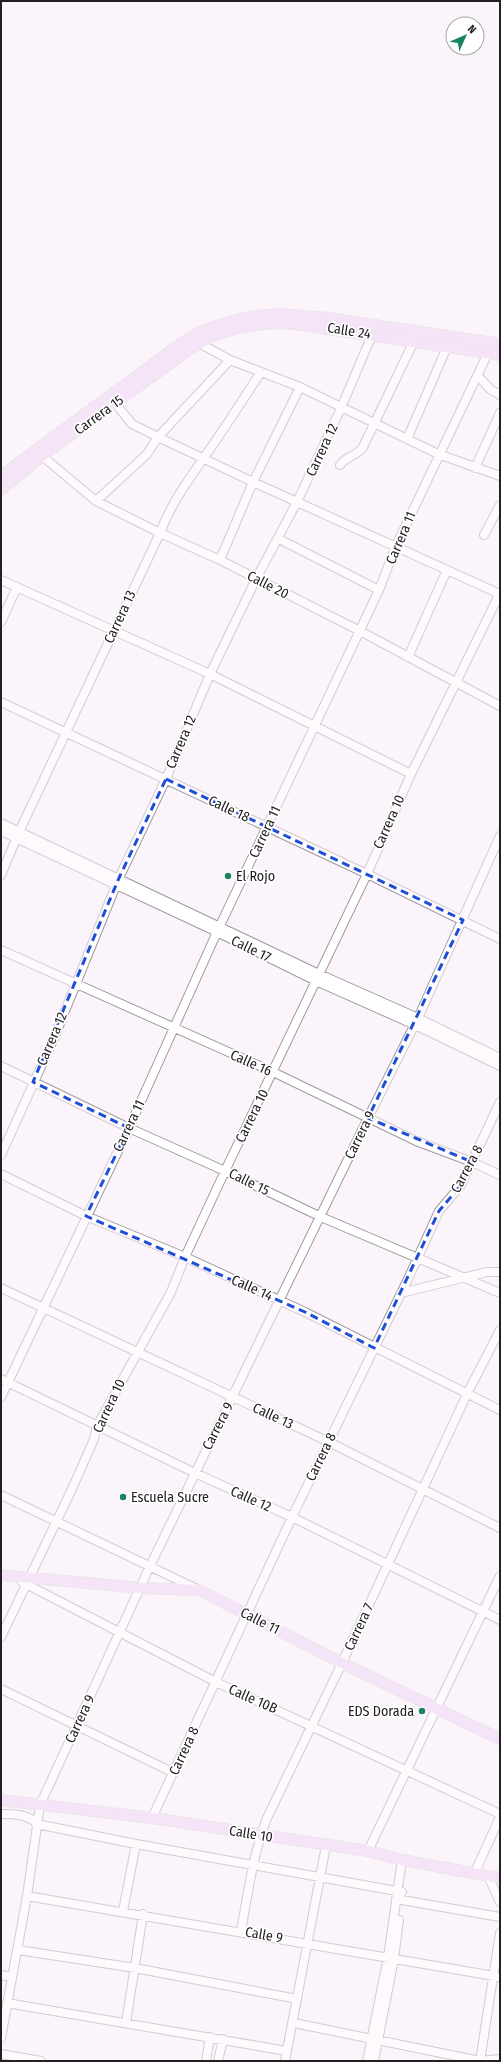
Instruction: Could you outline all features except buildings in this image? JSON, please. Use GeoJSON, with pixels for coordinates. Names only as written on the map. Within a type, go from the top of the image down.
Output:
{"type":"FeatureCollection","features":[{"type":"Feature","properties":{"kind":"main road","name":"Calle 24"},"geometry":{"type":"LineString","coordinates":[[200,332],[249,317],[289,314],[344,320],[500,344]]}},
{"type":"Feature","properties":{"kind":"main road","name":"Calle 24"},"geometry":{"type":"LineString","coordinates":[[199,343],[216,335],[238,328],[281,323],[414,341],[500,355]]}},
{"type":"Feature","properties":{"kind":"main road","name":"Carrera 15"},"geometry":{"type":"LineString","coordinates":[[1,476],[200,332]]}},
{"type":"Feature","properties":{"kind":"main road","name":"Carrera 15"},"geometry":{"type":"LineString","coordinates":[[1,490],[42,456],[199,343]]}},
{"type":"Feature","properties":{"kind":"main road","name":"Calle 11"},"geometry":{"type":"LineString","coordinates":[[5,1576],[28,1580],[141,1588],[199,1590],[342,1663],[500,1739]]}},
{"type":"Feature","properties":{"kind":"main road","name":"Calle 10"},"geometry":{"type":"LineString","coordinates":[[1,1800],[152,1818],[326,1846],[368,1851],[405,1860],[475,1872],[500,1878]]}},
{"type":"Feature","properties":{"kind":"street","name":"Carrera 12"},"geometry":{"type":"LineString","coordinates":[[1,1155],[54,1038],[117,882],[166,779],[210,674],[256,579],[279,539],[297,502],[341,408],[372,335]]}},
{"type":"Feature","properties":{"kind":"street"},"geometry":{"type":"LineString","coordinates":[[340,465],[343,460],[358,453],[374,424],[414,341]]}},
{"type":"Feature","properties":{"kind":"street"},"geometry":{"type":"LineString","coordinates":[[199,343],[230,360],[300,387],[438,454],[500,476]]}},
{"type":"Feature","properties":{"kind":"street"},"geometry":{"type":"LineString","coordinates":[[407,438],[447,347]]}},
{"type":"Feature","properties":{"kind":"street","name":"Carrera 11"},"geometry":{"type":"LineString","coordinates":[[1,1397],[5,1381],[45,1306],[86,1216],[129,1128],[218,930],[379,590],[396,546],[438,454],[478,376],[488,353]]}},
{"type":"Feature","properties":{"kind":"street"},"geometry":{"type":"LineString","coordinates":[[96,501],[147,454],[158,437],[230,360]]}},
{"type":"Feature","properties":{"kind":"street","name":"Carrera 13"},"geometry":{"type":"LineString","coordinates":[[1,875],[17,835],[160,533],[168,511],[180,490],[203,459],[261,372]]}},
{"type":"Feature","properties":{"kind":"street"},"geometry":{"type":"LineString","coordinates":[[478,376],[490,389],[500,395]]}},
{"type":"Feature","properties":{"kind":"street"},"geometry":{"type":"LineString","coordinates":[[220,560],[253,482],[300,387]]}},
{"type":"Feature","properties":{"kind":"street"},"geometry":{"type":"LineString","coordinates":[[115,403],[132,424],[158,437],[253,482],[500,594]]}},
{"type":"Feature","properties":{"kind":"street"},"geometry":{"type":"LineString","coordinates":[[474,468],[500,413]]}},
{"type":"Feature","properties":{"kind":"street","name":"Calle 20"},"geometry":{"type":"LineString","coordinates":[[42,456],[96,501],[160,533],[220,560],[360,631],[500,706]]}},
{"type":"Feature","properties":{"kind":"street"},"geometry":{"type":"LineString","coordinates":[[484,535],[500,505]]}},
{"type":"Feature","properties":{"kind":"street"},"geometry":{"type":"LineString","coordinates":[[279,539],[379,590]]}},
{"type":"Feature","properties":{"kind":"street"},"geometry":{"type":"LineString","coordinates":[[408,657],[447,570]]}},
{"type":"Feature","properties":{"kind":"street"},"geometry":{"type":"LineString","coordinates":[[1,580],[113,632],[210,674],[411,774]]}},
{"type":"Feature","properties":{"kind":"street"},"geometry":{"type":"LineString","coordinates":[[1,622],[16,587]]}},
{"type":"Feature","properties":{"kind":"street","name":"Carrera 10"},"geometry":{"type":"LineString","coordinates":[[1,1637],[56,1523],[94,1438],[97,1426],[137,1351],[171,1292],[185,1257],[225,1171],[367,874],[411,774],[500,594]]}},
{"type":"Feature","properties":{"kind":"street","name":"Calle 18"},"geometry":{"type":"LineString","coordinates":[[1,702],[367,874],[500,939]]}},
{"type":"Feature","properties":{"kind":"street","name":"Calle 17"},"geometry":{"type":"LineString","coordinates":[[1,824],[17,835],[317,978],[500,1058]]}},
{"type":"Feature","properties":{"kind":"street","name":"Calle 17"},"geometry":{"type":"LineString","coordinates":[[1,831],[17,835]]}},
{"type":"Feature","properties":{"kind":"street","name":"Carrera 9"},"geometry":{"type":"LineString","coordinates":[[1,2038],[18,1950],[40,1805],[150,1566],[368,1118],[417,1021],[500,836]]}},
{"type":"Feature","properties":{"kind":"street","name":"Calle 16"},"geometry":{"type":"LineString","coordinates":[[1,950],[272,1072],[416,1141],[472,1162],[500,1175]]}},
{"type":"Feature","properties":{"kind":"street","name":"Calle 17"},"geometry":{"type":"LineString","coordinates":[[417,1021],[500,1066]]}},
{"type":"Feature","properties":{"kind":"street","name":"Calle 15"},"geometry":{"type":"LineString","coordinates":[[1,1066],[129,1128],[225,1171],[321,1217],[500,1293]]}},
{"type":"Feature","properties":{"kind":"street","name":"Carrera 8"},"geometry":{"type":"LineString","coordinates":[[152,1818],[292,1517],[401,1293],[439,1211],[461,1185],[500,1102]]}},
{"type":"Feature","properties":{"kind":"street","name":"Calle 14"},"geometry":{"type":"LineString","coordinates":[[1,1174],[86,1216],[185,1257],[280,1301],[500,1410]]}},
{"type":"Feature","properties":{"kind":"street"},"geometry":{"type":"LineString","coordinates":[[401,1293],[487,1272],[500,1272]]}},
{"type":"Feature","properties":{"kind":"street","name":"Calle 13"},"geometry":{"type":"LineString","coordinates":[[1,1288],[45,1306],[233,1398],[329,1442],[500,1528]]}},
{"type":"Feature","properties":{"kind":"street","name":"Carrera 7"},"geometry":{"type":"LineString","coordinates":[[241,1931],[260,1835],[311,1725],[388,1566],[467,1394],[500,1330]]}},
{"type":"Feature","properties":{"kind":"street","name":"Calle 12"},"geometry":{"type":"LineString","coordinates":[[5,1381],[195,1473],[292,1517],[388,1566],[500,1620]]}},
{"type":"Feature","properties":{"kind":"street"},"geometry":{"type":"LineString","coordinates":[[1,1495],[56,1523],[199,1590]]}},
{"type":"Feature","properties":{"kind":"street"},"geometry":{"type":"LineString","coordinates":[[368,1851],[500,1576]]}},
{"type":"Feature","properties":{"kind":"street","name":"Calle 10B"},"geometry":{"type":"LineString","coordinates":[[28,1580],[120,1633],[216,1682],[311,1725],[406,1772],[500,1814]]}},
{"type":"Feature","properties":{"kind":"street"},"geometry":{"type":"LineString","coordinates":[[1,1689],[174,1773]]}},
{"type":"Feature","properties":{"kind":"street"},"geometry":{"type":"LineString","coordinates":[[1,1814],[26,1816],[37,1824],[320,1879],[500,1916]]}},
{"type":"Feature","properties":{"kind":"street"},"geometry":{"type":"LineString","coordinates":[[475,1872],[500,1817]]}},
{"type":"Feature","properties":{"kind":"street"},"geometry":{"type":"LineString","coordinates":[[123,1911],[136,1844]]}},
{"type":"Feature","properties":{"kind":"street"},"geometry":{"type":"LineString","coordinates":[[286,2061],[326,1846]]}},
{"type":"Feature","properties":{"kind":"street"},"geometry":{"type":"LineString","coordinates":[[374,2061],[375,2039],[391,1958],[405,1860]]}},
{"type":"Feature","properties":{"kind":"street"},"geometry":{"type":"LineString","coordinates":[[488,1876],[500,1902]]}},
{"type":"Feature","properties":{"kind":"street","name":"Calle 9"},"geometry":{"type":"LineString","coordinates":[[27,1896],[143,1914],[497,1976]]}},
{"type":"Feature","properties":{"kind":"street"},"geometry":{"type":"LineString","coordinates":[[126,2023],[143,1914]]}},
{"type":"Feature","properties":{"kind":"street"},"geometry":{"type":"LineString","coordinates":[[480,2061],[497,1976],[500,1933]]}},
{"type":"Feature","properties":{"kind":"street"},"geometry":{"type":"LineString","coordinates":[[18,1950],[135,1968],[297,1999]]}},
{"type":"Feature","properties":{"kind":"street"},"geometry":{"type":"LineString","coordinates":[[1,1975],[12,1977]]}},
{"type":"Feature","properties":{"kind":"street"},"geometry":{"type":"LineString","coordinates":[[7,2003],[287,2051]]}},
{"type":"Feature","properties":{"kind":"street"},"geometry":{"type":"LineString","coordinates":[[294,2023],[480,2061],[500,2059]]}},
{"type":"Feature","properties":{"kind":"street"},"geometry":{"type":"LineString","coordinates":[[206,2061],[210,2037]]}},
{"type":"Feature","properties":{"kind":"street"},"geometry":{"type":"LineString","coordinates":[[367,2061],[375,2039]]}},
{"type":"Feature","properties":{"kind":"street"},"geometry":{"type":"LineString","coordinates":[[218,2061],[223,2040]]}},
{"type":"Feature","properties":{"kind":"street"},"geometry":{"type":"LineString","coordinates":[[1,2054],[41,2061]]}},
{"type":"Feature","properties":{"kind":"highlighted area"},"geometry":{"type":"Polygon","coordinates":[[[166,779],[463,920],[368,1118],[472,1162],[461,1185],[439,1211],[374,1348],[305,1312],[86,1216],[129,1128],[33,1082],[119,878],[166,779]]]}},
{"type":"Feature","properties":{"kind":"place","name":"El Rojo"},"geometry":{"type":"Point","coordinates":[228,876]}},
{"type":"Feature","properties":{"kind":"place","name":"Escuela Sucre"},"geometry":{"type":"Point","coordinates":[123,1497]}},
{"type":"Feature","properties":{"kind":"place","name":"EDS Dorada"},"geometry":{"type":"Point","coordinates":[422,1711]}}]}
